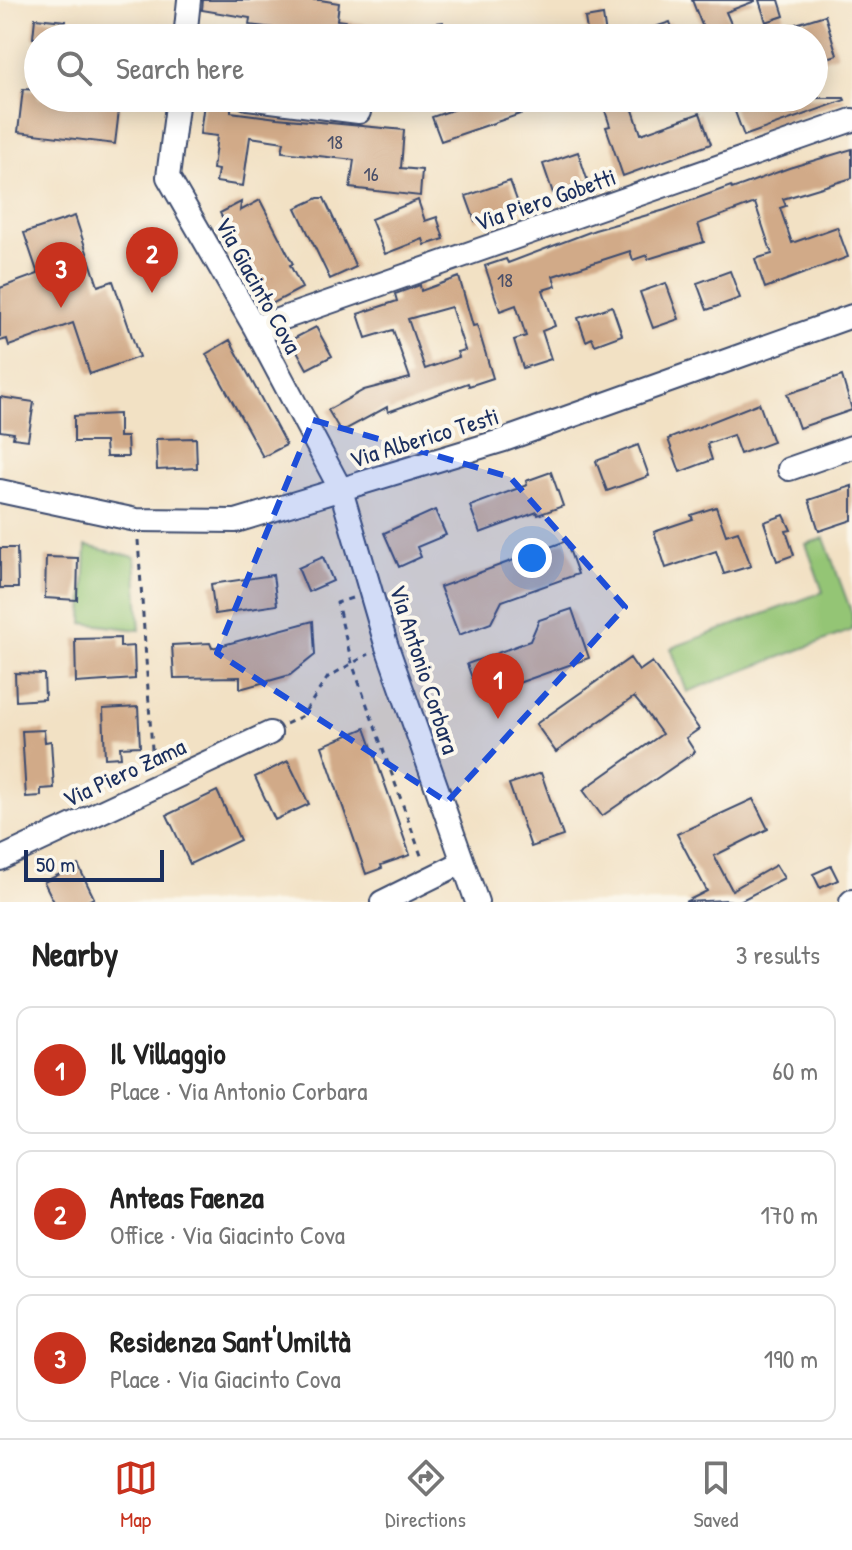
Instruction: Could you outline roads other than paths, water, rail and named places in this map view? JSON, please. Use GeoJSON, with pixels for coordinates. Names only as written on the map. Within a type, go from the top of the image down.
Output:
{"type":"FeatureCollection","features":[{"type":"Feature","properties":{"kind":"street"},"geometry":{"type":"LineString","coordinates":[[186,24],[189,0]]}},
{"type":"Feature","properties":{"kind":"street","name":"Via Giacinto Cova"},"geometry":{"type":"LineString","coordinates":[[176,112],[168,177],[255,328],[341,490]]}},
{"type":"Feature","properties":{"kind":"street","name":"Via Piero Gobetti"},"geometry":{"type":"LineString","coordinates":[[255,328],[852,120]]}},
{"type":"Feature","properties":{"kind":"street","name":"Via Alberico Testi"},"geometry":{"type":"LineString","coordinates":[[0,491],[158,523],[236,521],[504,440],[852,316]]}},
{"type":"Feature","properties":{"kind":"street"},"geometry":{"type":"LineString","coordinates":[[789,469],[852,447]]}},
{"type":"Feature","properties":{"kind":"street","name":"Via Antonio Corbara"},"geometry":{"type":"LineString","coordinates":[[341,490],[386,644],[477,902]]}},
{"type":"Feature","properties":{"kind":"street","name":"Via Piero Zama"},"geometry":{"type":"LineString","coordinates":[[0,859],[270,733]]}},
{"type":"Feature","properties":{"kind":"street"},"geometry":{"type":"LineString","coordinates":[[382,902],[463,862]]}},
{"type":"Feature","properties":{"kind":"place","name":"Anteas Faenza"},"geometry":{"type":"Point","coordinates":[152,293]}},
{"type":"Feature","properties":{"kind":"place","name":"Residenza Sant'Umiltà"},"geometry":{"type":"Point","coordinates":[61,308]}},
{"type":"Feature","properties":{"kind":"place","name":"Il Villaggio"},"geometry":{"type":"Point","coordinates":[498,719]}}]}
